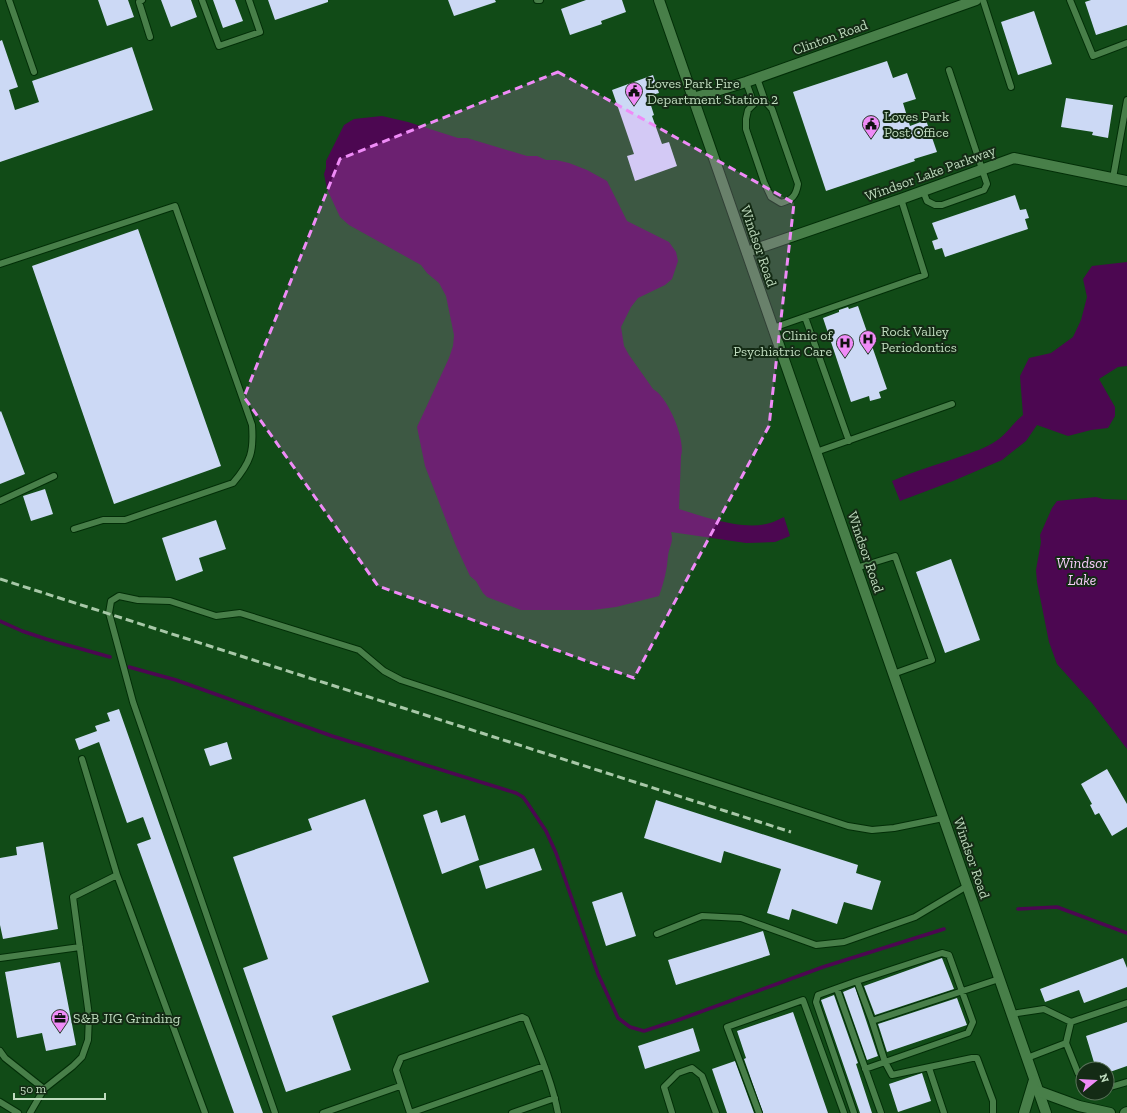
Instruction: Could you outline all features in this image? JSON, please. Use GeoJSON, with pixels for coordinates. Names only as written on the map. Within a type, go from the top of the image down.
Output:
{"type":"FeatureCollection","features":[{"type":"Feature","properties":{"kind":"street","name":"Windsor Road"},"geometry":{"type":"LineString","coordinates":[[659,0],[1046,1113]]}},
{"type":"Feature","properties":{"kind":"street","name":"Clinton Road"},"geometry":{"type":"LineString","coordinates":[[693,98],[746,82],[976,0]]}},
{"type":"Feature","properties":{"kind":"street","name":"Windsor Lake Parkway"},"geometry":{"type":"LineString","coordinates":[[747,252],[901,200],[1014,158],[1127,180]]}},
{"type":"Feature","properties":{"kind":"street"},"geometry":{"type":"LineString","coordinates":[[1024,1113],[1034,1080]]}},
{"type":"Feature","properties":{"kind":"street"},"geometry":{"type":"LineString","coordinates":[[1038,1091],[1079,1106],[1110,1113]]}},
{"type":"Feature","properties":{"kind":"lane"},"geometry":{"type":"LineString","coordinates":[[9,0],[34,72]]}},
{"type":"Feature","properties":{"kind":"lane"},"geometry":{"type":"LineString","coordinates":[[142,0],[139,2],[150,37]]}},
{"type":"Feature","properties":{"kind":"lane"},"geometry":{"type":"LineString","coordinates":[[202,0],[219,46],[260,32],[249,0]]}},
{"type":"Feature","properties":{"kind":"lane"},"geometry":{"type":"LineString","coordinates":[[983,0],[1011,88]]}},
{"type":"Feature","properties":{"kind":"lane"},"geometry":{"type":"LineString","coordinates":[[1070,0],[1093,56],[1127,43]]}},
{"type":"Feature","properties":{"kind":"lane"},"geometry":{"type":"LineString","coordinates":[[923,192],[927,201],[934,205],[942,205],[984,190],[987,184],[950,70]]}},
{"type":"Feature","properties":{"kind":"lane"},"geometry":{"type":"LineString","coordinates":[[746,82],[754,104],[748,110],[746,129],[764,182],[770,197],[780,203],[790,200],[797,193],[798,184],[772,109],[765,101],[757,78]]}},
{"type":"Feature","properties":{"kind":"lane"},"geometry":{"type":"LineString","coordinates":[[1113,178],[1127,100]]}},
{"type":"Feature","properties":{"kind":"lane"},"geometry":{"type":"LineString","coordinates":[[773,328],[925,275],[901,200]]}},
{"type":"Feature","properties":{"kind":"lane"},"geometry":{"type":"LineString","coordinates":[[0,264],[175,206],[252,425],[253,443],[250,458],[243,471],[233,483],[125,520],[103,520],[74,529]]}},
{"type":"Feature","properties":{"kind":"lane"},"geometry":{"type":"LineString","coordinates":[[805,317],[849,441]]}},
{"type":"Feature","properties":{"kind":"lane"},"geometry":{"type":"LineString","coordinates":[[816,452],[952,404]]}},
{"type":"Feature","properties":{"kind":"lane"},"geometry":{"type":"LineString","coordinates":[[0,501],[54,476]]}},
{"type":"Feature","properties":{"kind":"lane"},"geometry":{"type":"LineString","coordinates":[[856,568],[895,556],[932,660],[893,674]]}},
{"type":"Feature","properties":{"kind":"lane"},"geometry":{"type":"LineString","coordinates":[[275,1113],[133,702],[109,613],[111,601],[119,596],[138,600],[170,601],[216,616],[240,613],[359,650],[384,671],[401,680],[848,826],[872,830],[894,828],[943,818]]}},
{"type":"Feature","properties":{"kind":"lane"},"geometry":{"type":"LineString","coordinates":[[82,760],[117,875],[205,1113]]}},
{"type":"Feature","properties":{"kind":"lane"},"geometry":{"type":"LineString","coordinates":[[30,1113],[44,1090],[82,1057],[88,1040],[90,1016],[73,897],[117,875]]}},
{"type":"Feature","properties":{"kind":"lane"},"geometry":{"type":"LineString","coordinates":[[657,934],[702,916],[741,918],[816,945],[844,942],[915,917],[967,886]]}},
{"type":"Feature","properties":{"kind":"lane"},"geometry":{"type":"LineString","coordinates":[[0,958],[80,947]]}},
{"type":"Feature","properties":{"kind":"lane"},"geometry":{"type":"LineString","coordinates":[[854,1113],[816,1002],[818,995],[942,953],[949,955],[973,1022],[968,1033],[865,1069]]}},
{"type":"Feature","properties":{"kind":"lane"},"geometry":{"type":"LineString","coordinates":[[872,1021],[999,979]]}},
{"type":"Feature","properties":{"kind":"lane"},"geometry":{"type":"LineString","coordinates":[[857,981],[885,1062],[892,1076],[977,1058],[993,1101],[993,1113]]}},
{"type":"Feature","properties":{"kind":"lane"},"geometry":{"type":"LineString","coordinates":[[837,988],[881,1113]]}},
{"type":"Feature","properties":{"kind":"lane"},"geometry":{"type":"LineString","coordinates":[[759,1113],[727,1027],[803,1000],[844,1113]]}},
{"type":"Feature","properties":{"kind":"lane"},"geometry":{"type":"LineString","coordinates":[[1011,1014],[1044,1009],[1071,1022],[1127,1003]]}},
{"type":"Feature","properties":{"kind":"lane"},"geometry":{"type":"LineString","coordinates":[[544,1066],[410,1113],[396,1070],[401,1058],[522,1017],[526,1019],[544,1066],[555,1098],[558,1113]]}},
{"type":"Feature","properties":{"kind":"lane"},"geometry":{"type":"LineString","coordinates":[[1071,1022],[1066,1043],[1075,1066]]}},
{"type":"Feature","properties":{"kind":"lane"},"geometry":{"type":"LineString","coordinates":[[1026,1058],[1066,1043]]}},
{"type":"Feature","properties":{"kind":"lane"},"geometry":{"type":"LineString","coordinates":[[0,1051],[6,1058],[44,1090]]}},
{"type":"Feature","properties":{"kind":"lane"},"geometry":{"type":"LineString","coordinates":[[672,1113],[664,1087],[678,1073],[692,1068],[702,1076],[716,1113]]}},
{"type":"Feature","properties":{"kind":"lane"},"geometry":{"type":"LineString","coordinates":[[929,1068],[944,1113]]}},
{"type":"Feature","properties":{"kind":"lane"},"geometry":{"type":"LineString","coordinates":[[1115,1086],[1127,1082]]}},
{"type":"Feature","properties":{"kind":"lane"},"geometry":{"type":"LineString","coordinates":[[323,1113],[400,1086]]}},
{"type":"Feature","properties":{"kind":"lane"},"geometry":{"type":"LineString","coordinates":[[512,1113],[555,1098]]}},
{"type":"Feature","properties":{"kind":"lane"},"geometry":{"type":"LineString","coordinates":[[0,1102],[18,1113]]}},
{"type":"Feature","properties":{"kind":"highlighted area"},"geometry":{"type":"Polygon","coordinates":[[[558,72],[794,203],[769,426],[634,678],[378,586],[244,397],[340,159],[558,72]]]}},
{"type":"Feature","properties":{"kind":"water"},"geometry":{"type":"Polygon","coordinates":[[[382,116],[408,122],[458,138],[467,138],[527,156],[537,156],[546,160],[556,160],[569,163],[587,170],[607,181],[627,221],[669,242],[676,252],[678,261],[672,279],[665,285],[638,298],[631,307],[621,327],[624,346],[653,389],[659,394],[670,409],[678,430],[682,449],[679,509],[724,522],[748,525],[770,523],[784,517],[790,536],[775,542],[746,543],[671,532],[672,542],[659,596],[616,607],[593,610],[521,610],[487,597],[483,593],[476,581],[470,576],[456,546],[425,466],[417,427],[449,358],[453,346],[454,335],[446,296],[439,283],[427,273],[421,265],[349,225],[340,217],[327,189],[324,174],[326,161],[344,125],[354,119],[382,116]]]}},
{"type":"Feature","properties":{"kind":"water"},"geometry":{"type":"Polygon","coordinates":[[[1127,262],[1127,366],[1118,367],[1099,379],[1115,407],[1115,416],[1108,428],[1091,430],[1068,436],[1037,425],[1026,441],[1002,460],[953,481],[900,501],[892,481],[988,446],[1003,435],[1023,415],[1020,376],[1029,358],[1051,353],[1073,337],[1081,320],[1087,297],[1083,279],[1092,266],[1127,262]]]}},
{"type":"Feature","properties":{"kind":"water","name":"Windsor Lake"},"geometry":{"type":"Polygon","coordinates":[[[1096,497],[1103,499],[1127,500],[1127,749],[1092,703],[1057,664],[1049,642],[1037,582],[1036,570],[1041,542],[1040,535],[1052,508],[1057,501],[1096,497]]]}},
{"type":"Feature","properties":{"kind":"building"},"geometry":{"type":"Polygon","coordinates":[[[98,0],[128,0],[134,17],[107,26],[98,0]]]}},
{"type":"Feature","properties":{"kind":"building"},"geometry":{"type":"Polygon","coordinates":[[[161,0],[191,0],[197,17],[171,27],[161,0]]]}},
{"type":"Feature","properties":{"kind":"building"},"geometry":{"type":"Polygon","coordinates":[[[213,0],[235,0],[243,21],[223,28],[213,0]]]}},
{"type":"Feature","properties":{"kind":"building"},"geometry":{"type":"Polygon","coordinates":[[[268,0],[328,0],[328,2],[275,20],[268,0]]]}},
{"type":"Feature","properties":{"kind":"building"},"geometry":{"type":"Polygon","coordinates":[[[448,0],[495,0],[496,2],[454,16],[448,0]]]}},
{"type":"Feature","properties":{"kind":"building"},"geometry":{"type":"Polygon","coordinates":[[[586,0],[622,0],[626,12],[601,21],[602,24],[570,35],[561,9],[586,0]]]}},
{"type":"Feature","properties":{"kind":"building"},"geometry":{"type":"Polygon","coordinates":[[[1091,0],[1127,0],[1127,25],[1096,35],[1085,2],[1091,0]]]}},
{"type":"Feature","properties":{"kind":"building"},"geometry":{"type":"Polygon","coordinates":[[[1034,11],[1052,64],[1018,75],[1001,22],[1034,11]]]}},
{"type":"Feature","properties":{"kind":"building"},"geometry":{"type":"Polygon","coordinates":[[[2,40],[18,87],[9,90],[15,110],[39,102],[32,81],[132,47],[153,110],[0,162],[0,41],[2,40]]]}},
{"type":"Feature","properties":{"kind":"building","name":"Loves Park Post Office"},"geometry":{"type":"Polygon","coordinates":[[[887,61],[893,78],[907,73],[916,99],[903,103],[910,126],[926,120],[937,152],[826,191],[793,92],[887,61]]]}},
{"type":"Feature","properties":{"kind":"building","name":"Loves Park Fire Department Station 2"},"geometry":{"type":"Polygon","coordinates":[[[653,75],[659,93],[648,96],[654,115],[652,116],[662,144],[669,142],[677,166],[635,181],[627,156],[634,154],[612,90],[653,75]]]}},
{"type":"Feature","properties":{"kind":"building"},"geometry":{"type":"Polygon","coordinates":[[[1066,98],[1113,105],[1108,138],[1092,135],[1093,132],[1061,127],[1066,98]]]}},
{"type":"Feature","properties":{"kind":"building"},"geometry":{"type":"Polygon","coordinates":[[[1015,195],[1020,210],[1026,209],[1029,218],[1025,219],[1028,229],[945,257],[942,248],[935,250],[932,241],[938,239],[932,223],[1015,195]]]}},
{"type":"Feature","properties":{"kind":"building"},"geometry":{"type":"Polygon","coordinates":[[[138,229],[221,466],[114,504],[32,266],[138,229]]]}},
{"type":"Feature","properties":{"kind":"building"},"geometry":{"type":"Polygon","coordinates":[[[858,306],[887,389],[879,392],[881,398],[870,401],[869,396],[851,402],[823,318],[839,312],[839,310],[858,306]]]}},
{"type":"Feature","properties":{"kind":"building"},"geometry":{"type":"Polygon","coordinates":[[[1,411],[25,474],[0,484],[0,412],[1,411]]]}},
{"type":"Feature","properties":{"kind":"building"},"geometry":{"type":"Polygon","coordinates":[[[45,489],[53,514],[31,521],[23,496],[45,489]]]}},
{"type":"Feature","properties":{"kind":"building"},"geometry":{"type":"Polygon","coordinates":[[[216,520],[226,549],[199,558],[203,571],[176,581],[162,538],[216,520]]]}},
{"type":"Feature","properties":{"kind":"building"},"geometry":{"type":"Polygon","coordinates":[[[951,559],[980,640],[945,653],[916,572],[951,559]]]}},
{"type":"Feature","properties":{"kind":"building"},"geometry":{"type":"Polygon","coordinates":[[[119,709],[263,1113],[234,1113],[137,844],[151,839],[143,817],[127,823],[99,742],[79,750],[75,739],[97,731],[95,726],[110,721],[107,713],[119,709]]]}},
{"type":"Feature","properties":{"kind":"building"},"geometry":{"type":"Polygon","coordinates":[[[227,742],[232,759],[210,766],[204,749],[227,742]]]}},
{"type":"Feature","properties":{"kind":"building"},"geometry":{"type":"Polygon","coordinates":[[[1107,769],[1127,804],[1127,827],[1112,836],[1099,813],[1095,815],[1090,805],[1092,804],[1081,784],[1107,769]]]}},
{"type":"Feature","properties":{"kind":"building"},"geometry":{"type":"Polygon","coordinates":[[[365,799],[429,982],[332,1016],[351,1070],[286,1092],[243,968],[268,959],[233,857],[312,830],[308,819],[365,799]]]}},
{"type":"Feature","properties":{"kind":"building"},"geometry":{"type":"Polygon","coordinates":[[[656,800],[858,865],[856,873],[881,881],[872,910],[844,902],[837,924],[792,909],[789,920],[767,913],[781,869],[724,851],[721,863],[644,838],[656,800]]]}},
{"type":"Feature","properties":{"kind":"building"},"geometry":{"type":"Polygon","coordinates":[[[437,810],[441,823],[465,815],[479,860],[442,874],[423,815],[437,810]]]}},
{"type":"Feature","properties":{"kind":"building"},"geometry":{"type":"Polygon","coordinates":[[[43,842],[58,929],[3,939],[0,925],[0,858],[17,855],[16,847],[43,842]]]}},
{"type":"Feature","properties":{"kind":"building"},"geometry":{"type":"Polygon","coordinates":[[[534,848],[542,870],[486,889],[479,866],[534,848]]]}},
{"type":"Feature","properties":{"kind":"building"},"geometry":{"type":"Polygon","coordinates":[[[622,892],[636,936],[606,946],[592,902],[622,892]]]}},
{"type":"Feature","properties":{"kind":"building"},"geometry":{"type":"Polygon","coordinates":[[[763,931],[770,955],[676,985],[668,960],[763,931]]]}},
{"type":"Feature","properties":{"kind":"building"},"geometry":{"type":"Polygon","coordinates":[[[942,958],[954,989],[875,1015],[864,986],[942,958]]]}},
{"type":"Feature","properties":{"kind":"building"},"geometry":{"type":"Polygon","coordinates":[[[1123,958],[1127,968],[1127,987],[1084,1003],[1079,990],[1045,1002],[1040,989],[1123,958]]]}},
{"type":"Feature","properties":{"kind":"building"},"geometry":{"type":"Polygon","coordinates":[[[60,962],[76,1045],[46,1051],[42,1033],[17,1038],[5,972],[60,962]]]}},
{"type":"Feature","properties":{"kind":"building"},"geometry":{"type":"Polygon","coordinates":[[[855,987],[878,1056],[867,1060],[843,992],[855,987]]]}},
{"type":"Feature","properties":{"kind":"building"},"geometry":{"type":"Polygon","coordinates":[[[834,995],[858,1063],[856,1064],[872,1113],[860,1113],[821,1000],[834,995]]]}},
{"type":"Feature","properties":{"kind":"building"},"geometry":{"type":"Polygon","coordinates":[[[957,998],[967,1025],[887,1052],[878,1024],[957,998]]]}},
{"type":"Feature","properties":{"kind":"building"},"geometry":{"type":"Polygon","coordinates":[[[793,1012],[828,1113],[763,1113],[744,1059],[746,1058],[737,1031],[793,1012]]]}},
{"type":"Feature","properties":{"kind":"building"},"geometry":{"type":"Polygon","coordinates":[[[1127,1022],[1127,1066],[1115,1070],[1115,1061],[1094,1061],[1086,1036],[1127,1022]]]}},
{"type":"Feature","properties":{"kind":"building"},"geometry":{"type":"Polygon","coordinates":[[[693,1028],[700,1051],[645,1069],[638,1046],[693,1028]]]}},
{"type":"Feature","properties":{"kind":"building"},"geometry":{"type":"Polygon","coordinates":[[[735,1061],[754,1113],[727,1113],[712,1069],[735,1061]]]}},
{"type":"Feature","properties":{"kind":"building"},"geometry":{"type":"Polygon","coordinates":[[[922,1073],[931,1101],[898,1112],[889,1084],[922,1073]]]}},
{"type":"Feature","properties":{"kind":"waterway"},"geometry":{"type":"LineString","coordinates":[[0,621],[22,631],[46,639],[110,657]]}},
{"type":"Feature","properties":{"kind":"waterway"},"geometry":{"type":"LineString","coordinates":[[129,667],[176,680],[332,736],[516,793],[523,797],[546,831],[556,853],[598,974],[618,1018],[630,1027],[644,1031],[823,967],[944,929]]}},
{"type":"Feature","properties":{"kind":"waterway"},"geometry":{"type":"LineString","coordinates":[[1018,909],[1057,907],[1127,933]]}},
{"type":"Feature","properties":{"kind":"railway"},"geometry":{"type":"LineString","coordinates":[[0,579],[791,832]]}},
{"type":"Feature","properties":{"kind":"place","name":"Loves Park Fire Department Station 2"},"geometry":{"type":"Point","coordinates":[634,106]}},
{"type":"Feature","properties":{"kind":"place","name":"Loves Park Post Office"},"geometry":{"type":"Point","coordinates":[871,139]}},
{"type":"Feature","properties":{"kind":"place","name":"Rock Valley Periodontics"},"geometry":{"type":"Point","coordinates":[868,354]}},
{"type":"Feature","properties":{"kind":"place","name":"Clinic of Psychiatric Care"},"geometry":{"type":"Point","coordinates":[845,358]}},
{"type":"Feature","properties":{"kind":"place","name":"S&B JIG Grinding"},"geometry":{"type":"Point","coordinates":[60,1033]}}]}
